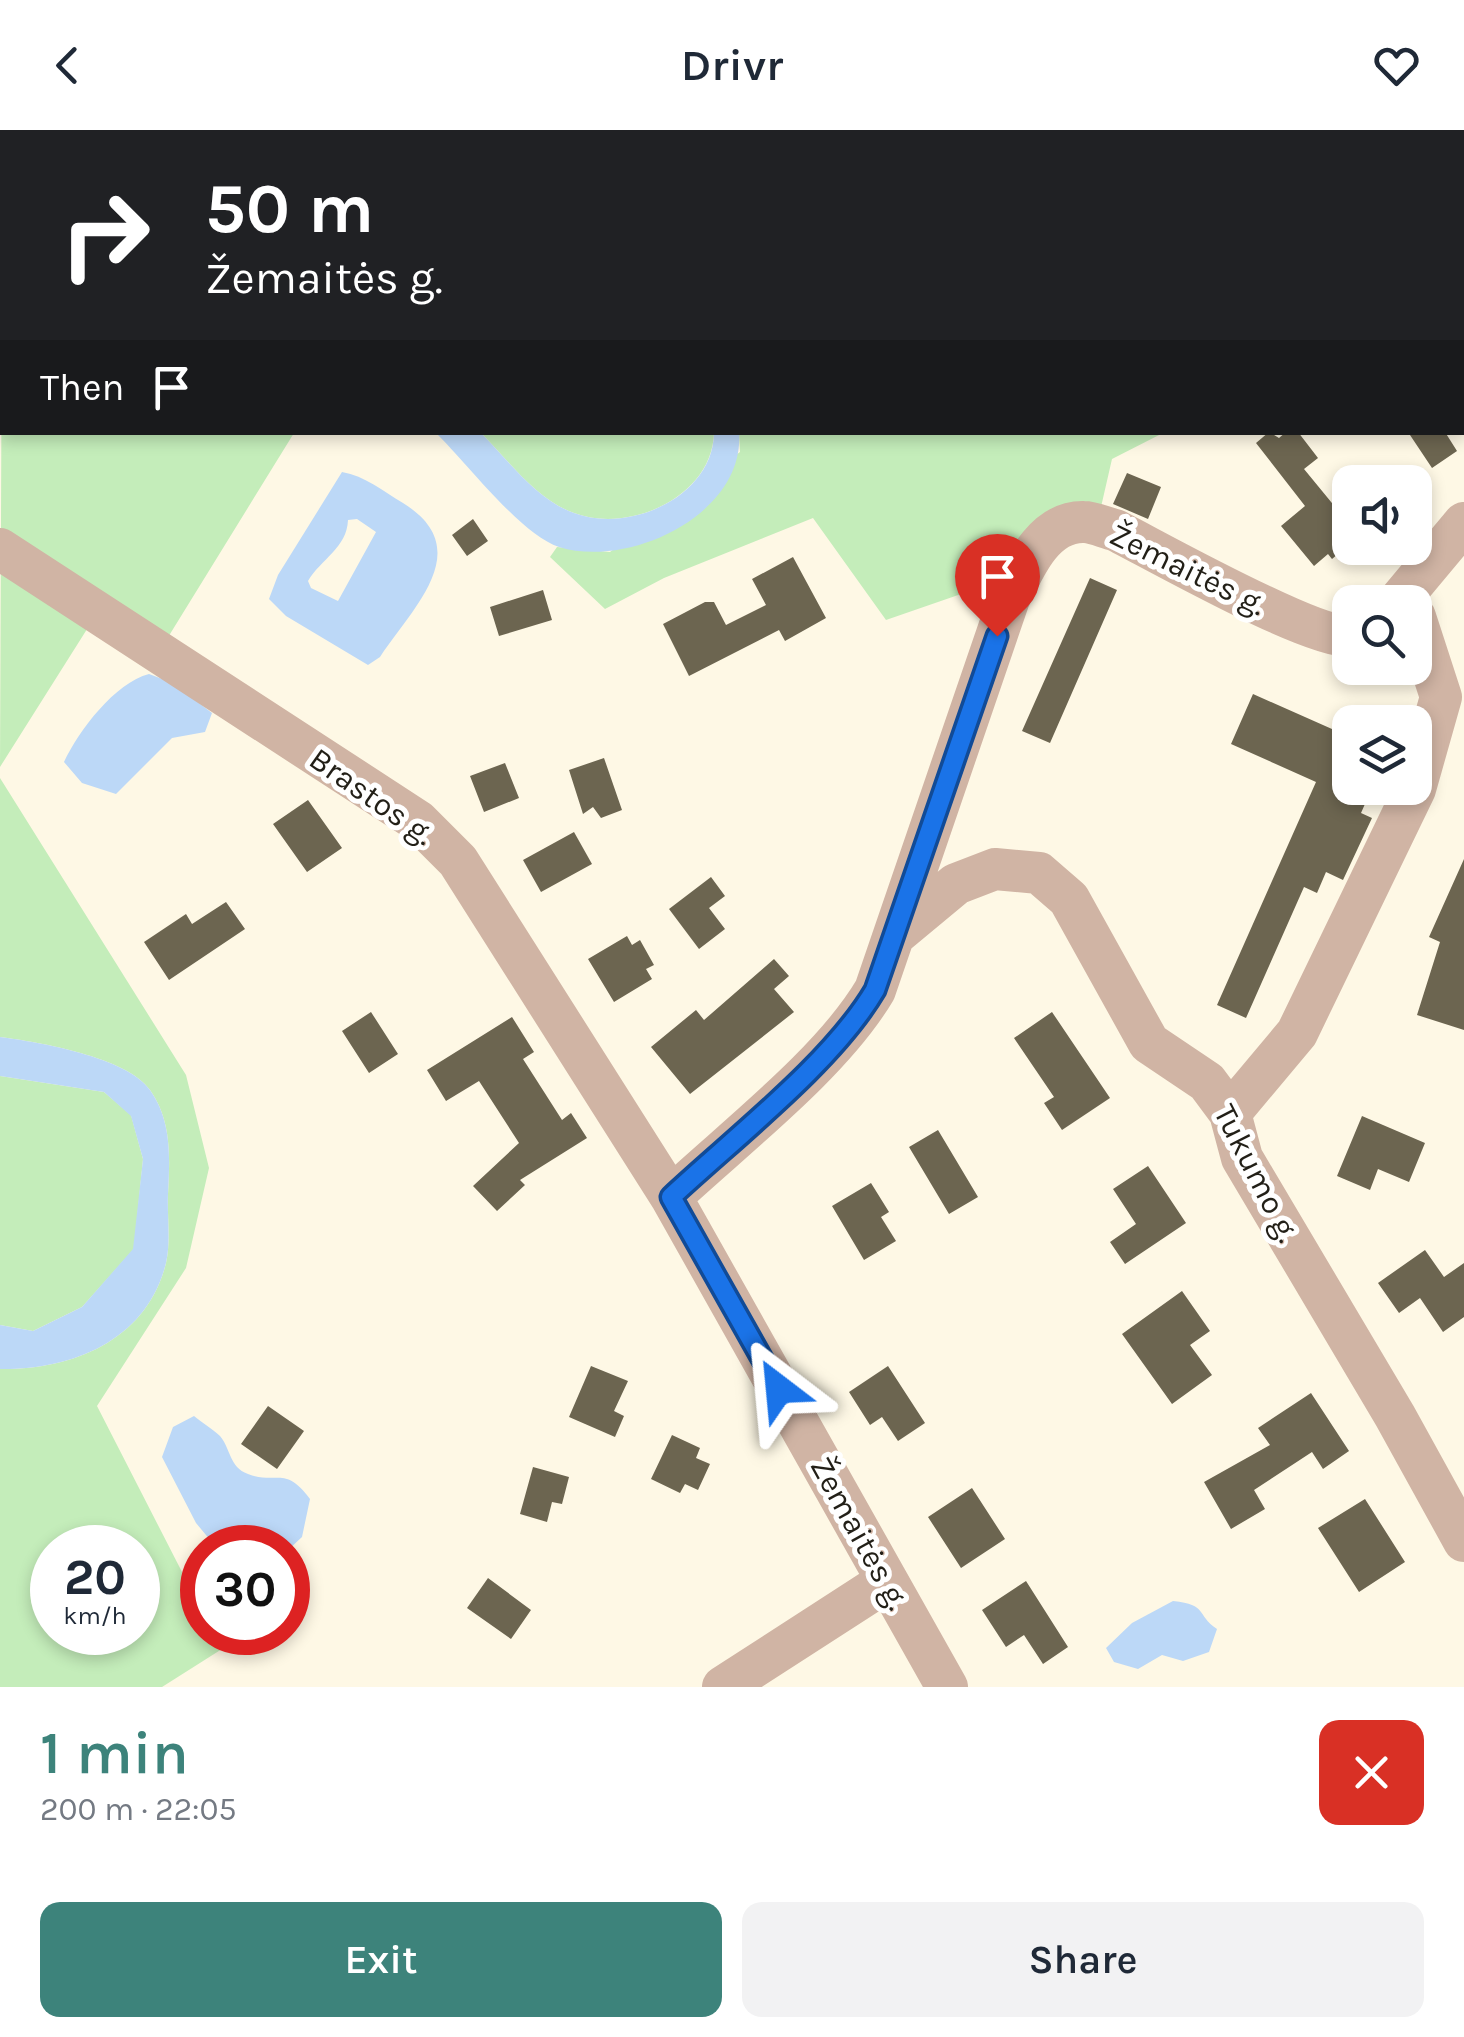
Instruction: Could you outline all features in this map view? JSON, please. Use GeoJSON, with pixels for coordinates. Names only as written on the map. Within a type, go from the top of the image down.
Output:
{"type":"FeatureCollection","features":[{"type":"Feature","properties":{"kind":"street","name":"Žemaitės g."},"geometry":{"type":"LineString","coordinates":[[948,1687],[671,1197],[857,1021],[875,990],[1010,599],[1026,562],[1049,534],[1082,522],[1115,530],[1304,625],[1332,635]]}},
{"type":"Feature","properties":{"kind":"street"},"geometry":{"type":"LineString","coordinates":[[1421,585],[1464,523]]}},
{"type":"Feature","properties":{"kind":"street","name":"Brastos g."},"geometry":{"type":"LineString","coordinates":[[0,550],[418,821],[458,860],[671,1197]]}},
{"type":"Feature","properties":{"kind":"street"},"geometry":{"type":"LineString","coordinates":[[1230,1113],[1297,1033],[1452,709],[1432,661]]}},
{"type":"Feature","properties":{"kind":"street","name":"Tukumo g."},"geometry":{"type":"LineString","coordinates":[[896,933],[956,884],[995,870],[1039,873],[1069,899],[1149,1043],[1207,1082],[1230,1113],[1242,1158],[1464,1541]]}},
{"type":"Feature","properties":{"kind":"street"},"geometry":{"type":"LineString","coordinates":[[723,1687],[887,1581]]}},
{"type":"Feature","properties":{"kind":"green space"},"geometry":{"type":"Polygon","coordinates":[[[1,435],[293,435],[162,647],[101,607],[0,767],[1,435]]]}},
{"type":"Feature","properties":{"kind":"green space"},"geometry":{"type":"Polygon","coordinates":[[[483,435],[713,435],[710,455],[684,492],[642,514],[596,518],[574,513],[548,499],[483,435]]]}},
{"type":"Feature","properties":{"kind":"green space"},"geometry":{"type":"Polygon","coordinates":[[[739,435],[1159,435],[1112,459],[1101,507],[1039,533],[990,584],[886,620],[813,518],[664,578],[605,609],[550,557],[557,547],[610,552],[740,452],[739,435]]]}},
{"type":"Feature","properties":{"kind":"green space"},"geometry":{"type":"Polygon","coordinates":[[[0,778],[186,1075],[209,1168],[186,1268],[97,1406],[158,1525],[30,1525],[30,1655],[160,1655],[160,1529],[180,1568],[180,1655],[213,1655],[162,1687],[0,1687],[0,1369],[54,1364],[80,1356],[124,1331],[156,1290],[166,1263],[169,1237],[168,1140],[162,1114],[150,1090],[122,1068],[36,1043],[0,1037],[0,778]]]}},
{"type":"Feature","properties":{"kind":"green space"},"geometry":{"type":"Polygon","coordinates":[[[0,1076],[104,1092],[131,1115],[143,1159],[134,1249],[82,1307],[33,1331],[0,1325],[0,1076]]]}},
{"type":"Feature","properties":{"kind":"water"},"geometry":{"type":"Polygon","coordinates":[[[438,435],[483,435],[524,478],[560,507],[596,518],[619,518],[642,514],[684,492],[710,456],[714,435],[739,435],[736,462],[723,488],[703,510],[678,529],[618,550],[587,552],[559,547],[528,528],[438,435]]]}},
{"type":"Feature","properties":{"kind":"water"},"geometry":{"type":"Polygon","coordinates":[[[342,472],[366,480],[403,503],[425,521],[435,539],[437,558],[422,598],[380,657],[368,665],[286,616],[269,599],[278,575],[342,472]],[[357,519],[348,520],[338,546],[308,581],[311,588],[338,601],[376,532],[357,519]]]}},
{"type":"Feature","properties":{"kind":"water"},"geometry":{"type":"Polygon","coordinates":[[[149,674],[173,683],[212,713],[205,732],[172,738],[116,794],[82,783],[64,762],[71,749],[111,697],[149,674]]]}},
{"type":"Feature","properties":{"kind":"water"},"geometry":{"type":"Polygon","coordinates":[[[0,1037],[81,1053],[139,1078],[157,1102],[168,1140],[168,1246],[156,1290],[124,1331],[103,1345],[54,1364],[27,1368],[0,1369],[0,1325],[33,1331],[82,1307],[133,1249],[143,1159],[131,1116],[104,1092],[0,1076],[0,1037]]]}},
{"type":"Feature","properties":{"kind":"water"},"geometry":{"type":"Polygon","coordinates":[[[194,1416],[220,1436],[242,1471],[294,1482],[310,1499],[305,1525],[198,1525],[162,1457],[173,1427],[194,1416]]]}},
{"type":"Feature","properties":{"kind":"water"},"geometry":{"type":"Polygon","coordinates":[[[1173,1601],[1197,1608],[1217,1629],[1209,1652],[1183,1661],[1162,1655],[1138,1669],[1114,1662],[1106,1648],[1132,1623],[1173,1601]]]}},
{"type":"Feature","properties":{"kind":"building"},"geometry":{"type":"Polygon","coordinates":[[[1265,435],[1300,435],[1318,458],[1304,469],[1332,503],[1332,559],[1328,554],[1314,566],[1281,526],[1305,506],[1256,443],[1265,435]]]}},
{"type":"Feature","properties":{"kind":"building"},"geometry":{"type":"Polygon","coordinates":[[[1410,435],[1447,435],[1457,451],[1432,468],[1410,435]]]}},
{"type":"Feature","properties":{"kind":"building"},"geometry":{"type":"Polygon","coordinates":[[[1127,473],[1161,487],[1148,519],[1113,504],[1127,473]]]}},
{"type":"Feature","properties":{"kind":"building"},"geometry":{"type":"Polygon","coordinates":[[[473,519],[488,541],[467,556],[452,535],[473,519]]]}},
{"type":"Feature","properties":{"kind":"building"},"geometry":{"type":"Polygon","coordinates":[[[793,557],[826,618],[785,641],[779,630],[689,676],[663,624],[705,602],[714,602],[726,625],[766,605],[752,579],[793,557]]]}},
{"type":"Feature","properties":{"kind":"building"},"geometry":{"type":"Polygon","coordinates":[[[1090,578],[1117,590],[1050,743],[1022,731],[1090,578]]]}},
{"type":"Feature","properties":{"kind":"building"},"geometry":{"type":"Polygon","coordinates":[[[543,590],[552,620],[499,636],[490,607],[543,590]]]}},
{"type":"Feature","properties":{"kind":"building"},"geometry":{"type":"Polygon","coordinates":[[[1253,694],[1332,729],[1332,805],[1365,805],[1361,813],[1372,818],[1343,880],[1326,872],[1317,893],[1304,887],[1246,1018],[1217,1005],[1316,782],[1231,744],[1253,694]]]}},
{"type":"Feature","properties":{"kind":"building"},"geometry":{"type":"Polygon","coordinates":[[[604,758],[622,810],[601,818],[593,807],[583,814],[569,770],[604,758]]]}},
{"type":"Feature","properties":{"kind":"building"},"geometry":{"type":"Polygon","coordinates":[[[505,763],[519,798],[484,812],[470,776],[505,763]]]}},
{"type":"Feature","properties":{"kind":"building"},"geometry":{"type":"Polygon","coordinates":[[[308,800],[342,848],[307,872],[273,824],[308,800]]]}},
{"type":"Feature","properties":{"kind":"building"},"geometry":{"type":"Polygon","coordinates":[[[574,832],[592,864],[541,892],[523,860],[574,832]]]}},
{"type":"Feature","properties":{"kind":"building"},"geometry":{"type":"Polygon","coordinates":[[[1464,859],[1464,1030],[1417,1015],[1440,942],[1429,937],[1464,859]]]}},
{"type":"Feature","properties":{"kind":"building"},"geometry":{"type":"Polygon","coordinates":[[[711,877],[725,896],[709,908],[725,929],[699,949],[669,909],[711,877]]]}},
{"type":"Feature","properties":{"kind":"building"},"geometry":{"type":"Polygon","coordinates":[[[226,902],[245,929],[169,980],[144,942],[186,914],[192,924],[226,902]]]}},
{"type":"Feature","properties":{"kind":"building"},"geometry":{"type":"Polygon","coordinates":[[[627,936],[632,945],[640,940],[654,965],[646,969],[652,979],[614,1002],[588,959],[627,936]]]}},
{"type":"Feature","properties":{"kind":"building"},"geometry":{"type":"Polygon","coordinates":[[[774,959],[789,976],[774,989],[794,1012],[690,1094],[651,1047],[696,1010],[704,1020],[774,959]]]}},
{"type":"Feature","properties":{"kind":"building"},"geometry":{"type":"Polygon","coordinates":[[[371,1012],[398,1054],[369,1073],[342,1031],[371,1012]]]}},
{"type":"Feature","properties":{"kind":"building"},"geometry":{"type":"Polygon","coordinates":[[[1052,1012],[1110,1098],[1062,1130],[1044,1103],[1054,1097],[1014,1038],[1052,1012]]]}},
{"type":"Feature","properties":{"kind":"building"},"geometry":{"type":"Polygon","coordinates":[[[512,1017],[534,1052],[523,1059],[562,1120],[571,1113],[587,1138],[520,1180],[525,1185],[497,1211],[473,1186],[519,1143],[479,1081],[446,1101],[427,1070],[512,1017]]]}},
{"type":"Feature","properties":{"kind":"building"},"geometry":{"type":"Polygon","coordinates":[[[1362,1116],[1425,1143],[1409,1182],[1378,1169],[1370,1190],[1337,1176],[1362,1116]]]}},
{"type":"Feature","properties":{"kind":"building"},"geometry":{"type":"Polygon","coordinates":[[[938,1130],[978,1197],[949,1214],[909,1147],[938,1130]]]}},
{"type":"Feature","properties":{"kind":"building"},"geometry":{"type":"Polygon","coordinates":[[[1148,1166],[1186,1223],[1125,1264],[1110,1242],[1136,1224],[1113,1189],[1148,1166]]]}},
{"type":"Feature","properties":{"kind":"building"},"geometry":{"type":"Polygon","coordinates":[[[871,1183],[889,1212],[881,1217],[896,1241],[864,1260],[832,1206],[871,1183]]]}},
{"type":"Feature","properties":{"kind":"building"},"geometry":{"type":"Polygon","coordinates":[[[1425,1250],[1444,1277],[1464,1263],[1464,1317],[1443,1332],[1420,1298],[1399,1313],[1378,1283],[1425,1250]]]}},
{"type":"Feature","properties":{"kind":"building"},"geometry":{"type":"Polygon","coordinates":[[[1182,1291],[1210,1331],[1190,1345],[1212,1375],[1172,1404],[1122,1334],[1182,1291]]]}},
{"type":"Feature","properties":{"kind":"building"},"geometry":{"type":"Polygon","coordinates":[[[591,1366],[628,1381],[614,1411],[624,1416],[615,1437],[569,1417],[591,1366]]]}},
{"type":"Feature","properties":{"kind":"building"},"geometry":{"type":"Polygon","coordinates":[[[888,1366],[925,1423],[898,1441],[882,1417],[870,1425],[849,1392],[888,1366]]]}},
{"type":"Feature","properties":{"kind":"building"},"geometry":{"type":"Polygon","coordinates":[[[1311,1393],[1349,1451],[1323,1469],[1312,1452],[1254,1490],[1265,1509],[1231,1529],[1204,1482],[1270,1445],[1258,1428],[1311,1393]]]}},
{"type":"Feature","properties":{"kind":"building"},"geometry":{"type":"Polygon","coordinates":[[[268,1406],[304,1431],[277,1469],[241,1444],[268,1406]]]}},
{"type":"Feature","properties":{"kind":"building"},"geometry":{"type":"Polygon","coordinates":[[[672,1435],[700,1448],[696,1458],[710,1464],[698,1490],[685,1484],[680,1493],[651,1479],[672,1435]]]}},
{"type":"Feature","properties":{"kind":"building"},"geometry":{"type":"Polygon","coordinates":[[[533,1467],[569,1477],[562,1504],[552,1502],[547,1522],[520,1514],[533,1467]]]}},
{"type":"Feature","properties":{"kind":"building"},"geometry":{"type":"Polygon","coordinates":[[[972,1488],[1005,1539],[961,1568],[928,1517],[972,1488]]]}},
{"type":"Feature","properties":{"kind":"building"},"geometry":{"type":"Polygon","coordinates":[[[1365,1499],[1405,1562],[1359,1592],[1318,1528],[1365,1499]]]}},
{"type":"Feature","properties":{"kind":"building"},"geometry":{"type":"Polygon","coordinates":[[[488,1578],[531,1610],[511,1639],[467,1608],[488,1578]]]}},
{"type":"Feature","properties":{"kind":"building"},"geometry":{"type":"Polygon","coordinates":[[[1026,1581],[1068,1647],[1043,1664],[1024,1635],[1006,1647],[982,1610],[1026,1581]]]}},
{"type":"Feature","properties":{"kind":"route"},"geometry":{"type":"LineString","coordinates":[[779,1389],[671,1197],[857,1021],[875,990],[896,933],[997,636]]}}]}
